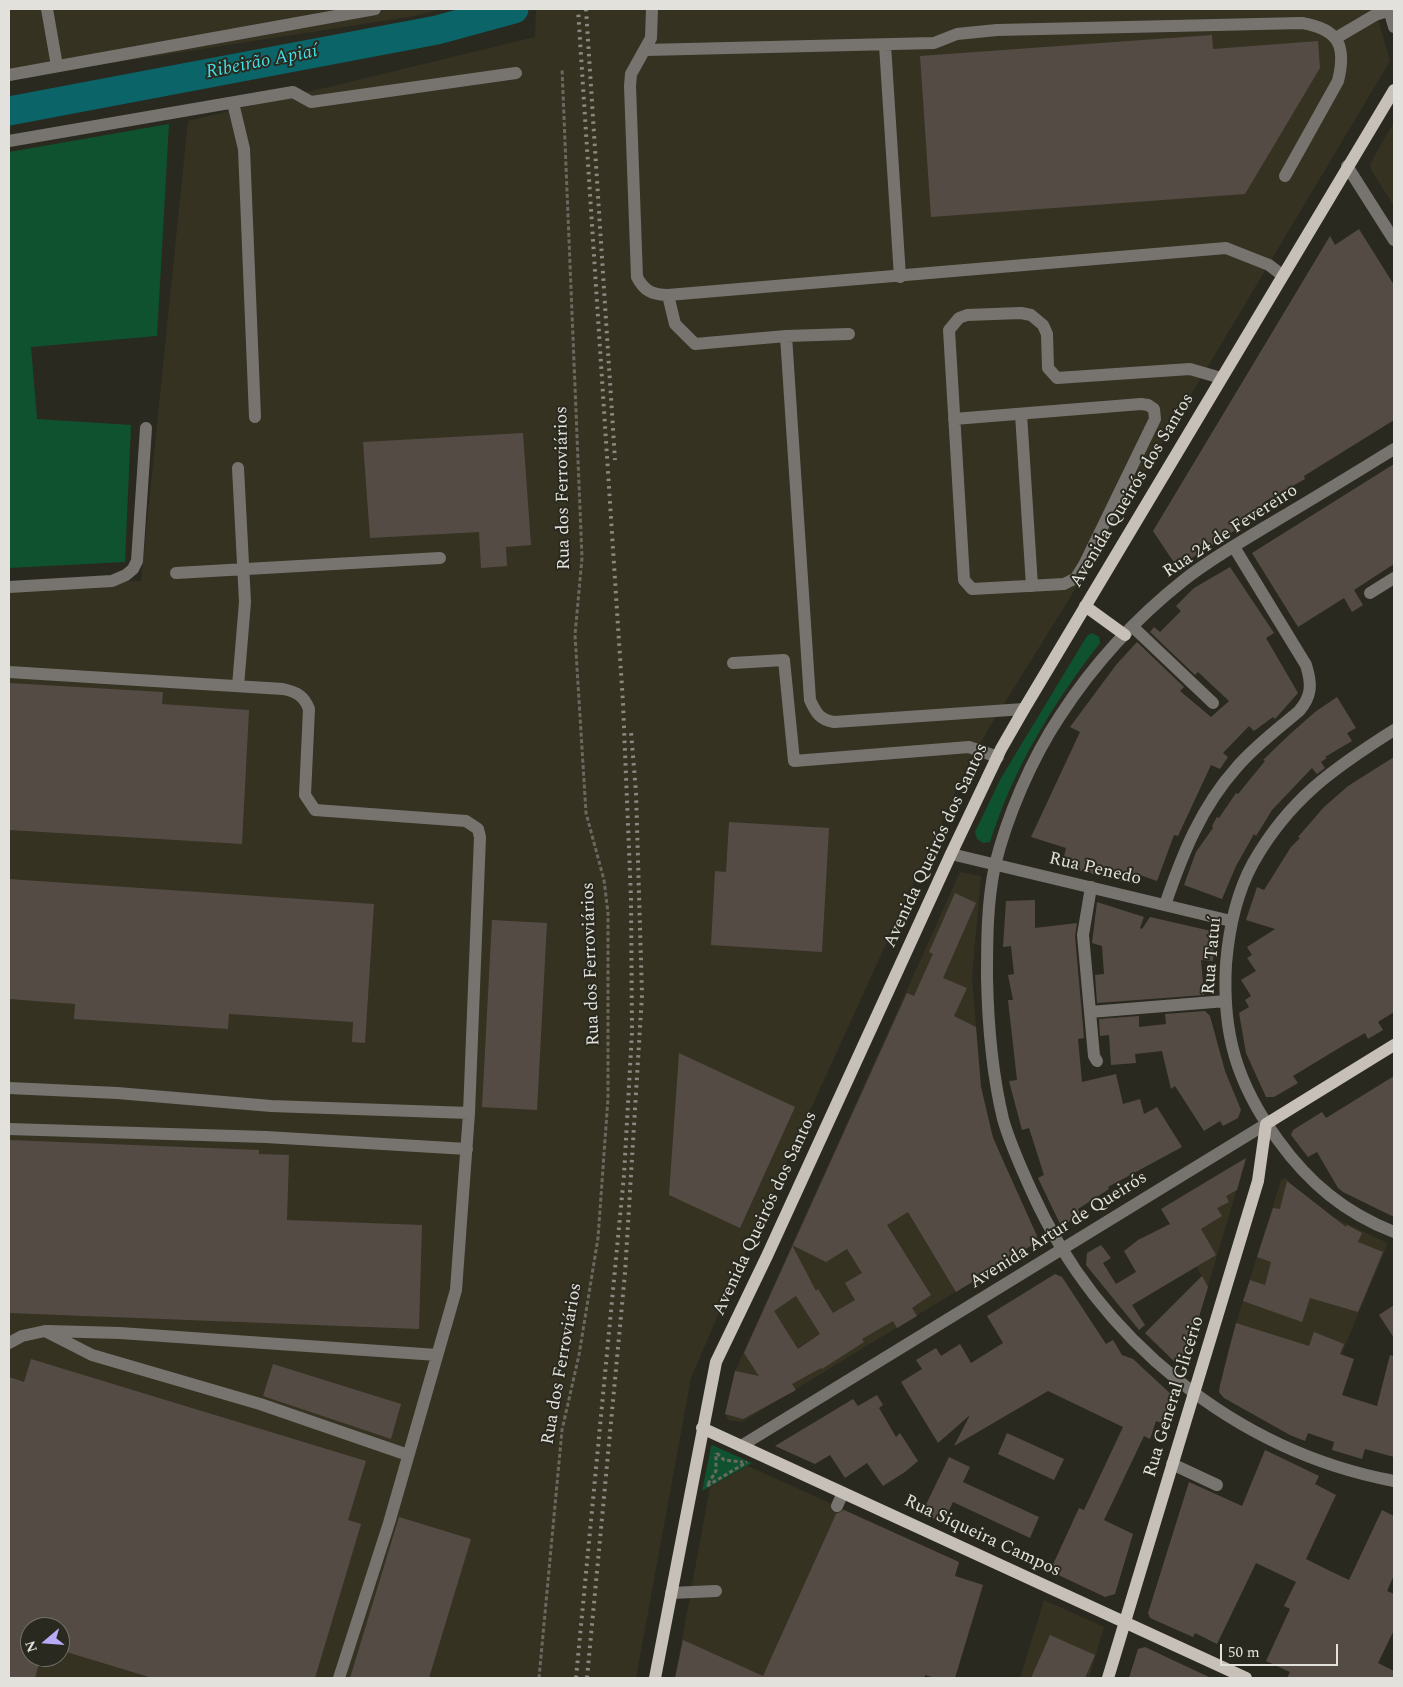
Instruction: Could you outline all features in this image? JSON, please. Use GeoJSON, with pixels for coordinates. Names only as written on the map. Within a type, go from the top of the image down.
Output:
{"type":"FeatureCollection","features":[{"type":"Feature","properties":{"kind":"main road","name":"Avenida Queirós dos Santos"},"geometry":{"type":"LineString","coordinates":[[655,1678],[716,1362],[767,1256],[951,854],[998,757],[1024,709],[1394,90]]}},
{"type":"Feature","properties":{"kind":"main road"},"geometry":{"type":"LineString","coordinates":[[1085,606],[1129,631]]}},
{"type":"Feature","properties":{"kind":"main road","name":"Avenida Artur de Queirós"},"geometry":{"type":"LineString","coordinates":[[1266,1124],[1394,1045]]}},
{"type":"Feature","properties":{"kind":"main road","name":"Rua General Glicério"},"geometry":{"type":"LineString","coordinates":[[1108,1678],[1258,1181],[1266,1124]]}},
{"type":"Feature","properties":{"kind":"main road","name":"Rua Siqueira Campos"},"geometry":{"type":"LineString","coordinates":[[702,1428],[1246,1678]]}},
{"type":"Feature","properties":{"kind":"street"},"geometry":{"type":"LineString","coordinates":[[47,9],[57,66]]}},
{"type":"Feature","properties":{"kind":"street"},"geometry":{"type":"LineString","coordinates":[[9,75],[321,14],[375,9]]}},
{"type":"Feature","properties":{"kind":"street"},"geometry":{"type":"LineString","coordinates":[[652,9],[653,25],[646,50],[631,74],[630,86],[636,277],[640,285],[648,292],[668,295],[900,277],[1226,248],[1269,265],[1282,275]]}},
{"type":"Feature","properties":{"kind":"street"},"geometry":{"type":"LineString","coordinates":[[1336,38],[1375,15],[1389,10],[1394,26]]}},
{"type":"Feature","properties":{"kind":"street"},"geometry":{"type":"LineString","coordinates":[[646,50],[934,43],[957,34],[997,30],[1302,23],[1327,29],[1336,38],[1341,53],[1342,66],[1338,81],[1286,176]]}},
{"type":"Feature","properties":{"kind":"street"},"geometry":{"type":"LineString","coordinates":[[885,44],[900,277]]}},
{"type":"Feature","properties":{"kind":"street"},"geometry":{"type":"LineString","coordinates":[[9,141],[293,92],[311,102],[516,73]]}},
{"type":"Feature","properties":{"kind":"street"},"geometry":{"type":"LineString","coordinates":[[234,103],[244,149],[255,417]]}},
{"type":"Feature","properties":{"kind":"street"},"geometry":{"type":"LineString","coordinates":[[1347,166],[1394,240]]}},
{"type":"Feature","properties":{"kind":"street"},"geometry":{"type":"LineString","coordinates":[[668,295],[675,324],[696,344],[786,336],[850,334]]}},
{"type":"Feature","properties":{"kind":"street"},"geometry":{"type":"LineString","coordinates":[[954,419],[1141,404],[1148,405],[1155,413],[1155,420],[1076,578],[1064,584],[972,589],[964,580],[954,419],[949,330],[959,318],[967,315],[1021,313],[1038,319],[1047,334],[1048,368],[1057,378],[1190,369],[1221,378]]}},
{"type":"Feature","properties":{"kind":"street"},"geometry":{"type":"LineString","coordinates":[[786,336],[810,700],[816,714],[825,720],[834,722],[1024,709]]}},
{"type":"Feature","properties":{"kind":"street"},"geometry":{"type":"LineString","coordinates":[[1020,414],[1032,586]]}},
{"type":"Feature","properties":{"kind":"street"},"geometry":{"type":"LineString","coordinates":[[9,587],[112,582],[133,569],[137,561],[146,428]]}},
{"type":"Feature","properties":{"kind":"street","name":"Rua 24 de Fevereiro"},"geometry":{"type":"LineString","coordinates":[[1394,449],[1186,578],[1129,631],[1088,676],[1045,740],[1015,808],[996,865],[991,894],[987,955],[991,1050],[996,1088],[1004,1122],[1016,1158],[1039,1208],[1062,1250],[1116,1322],[1175,1379],[1246,1427],[1290,1448],[1335,1466],[1394,1482]]}},
{"type":"Feature","properties":{"kind":"street"},"geometry":{"type":"LineString","coordinates":[[238,468],[245,568],[245,602],[238,686]]}},
{"type":"Feature","properties":{"kind":"street"},"geometry":{"type":"LineString","coordinates":[[1165,905],[1188,843],[1213,798],[1238,766],[1299,711],[1307,701],[1311,687],[1306,665],[1234,547]]}},
{"type":"Feature","properties":{"kind":"street"},"geometry":{"type":"LineString","coordinates":[[176,573],[440,558]]}},
{"type":"Feature","properties":{"kind":"street"},"geometry":{"type":"LineString","coordinates":[[1370,593],[1394,578]]}},
{"type":"Feature","properties":{"kind":"street"},"geometry":{"type":"LineString","coordinates":[[1129,631],[1213,703]]}},
{"type":"Feature","properties":{"kind":"street"},"geometry":{"type":"LineString","coordinates":[[733,663],[784,660],[794,761],[969,747],[998,757]]}},
{"type":"Feature","properties":{"kind":"street"},"geometry":{"type":"LineString","coordinates":[[9,672],[283,689],[296,692],[305,699],[309,709],[305,795],[315,810],[466,821],[478,829],[480,837],[469,1113],[456,1290],[408,1455],[339,1678]]}},
{"type":"Feature","properties":{"kind":"street","name":"Rua Tatuí"},"geometry":{"type":"LineString","coordinates":[[1394,730],[1329,772],[1296,803],[1253,863],[1240,890],[1231,921],[1227,953],[1226,1001],[1230,1036],[1239,1073],[1253,1104],[1266,1124],[1304,1174],[1328,1196],[1360,1217],[1394,1232]]}},
{"type":"Feature","properties":{"kind":"street","name":"Rua Penedo"},"geometry":{"type":"LineString","coordinates":[[951,854],[1231,921]]}},
{"type":"Feature","properties":{"kind":"street"},"geometry":{"type":"LineString","coordinates":[[1091,887],[1083,935],[1094,1056],[1097,1061]]}},
{"type":"Feature","properties":{"kind":"street"},"geometry":{"type":"LineString","coordinates":[[1090,1012],[1226,1001]]}},
{"type":"Feature","properties":{"kind":"street"},"geometry":{"type":"LineString","coordinates":[[9,1088],[117,1093],[271,1106],[469,1113]]}},
{"type":"Feature","properties":{"kind":"street","name":"Avenida Artur de Queirós"},"geometry":{"type":"LineString","coordinates":[[742,1446],[1266,1124]]}},
{"type":"Feature","properties":{"kind":"street"},"geometry":{"type":"LineString","coordinates":[[9,1129],[266,1137],[466,1148]]}},
{"type":"Feature","properties":{"kind":"street"},"geometry":{"type":"LineString","coordinates":[[9,1343],[22,1336],[45,1331],[120,1333],[437,1355]]}},
{"type":"Feature","properties":{"kind":"street"},"geometry":{"type":"LineString","coordinates":[[45,1331],[92,1355],[260,1404],[408,1455]]}},
{"type":"Feature","properties":{"kind":"street"},"geometry":{"type":"LineString","coordinates":[[9,1333],[22,1336]]}},
{"type":"Feature","properties":{"kind":"street"},"geometry":{"type":"LineString","coordinates":[[1172,1464],[1217,1485]]}},
{"type":"Feature","properties":{"kind":"street"},"geometry":{"type":"LineString","coordinates":[[837,1506],[843,1492]]}},
{"type":"Feature","properties":{"kind":"street"},"geometry":{"type":"LineString","coordinates":[[671,1593],[716,1591]]}},
{"type":"Feature","properties":{"kind":"path","name":"Rua dos Ferroviários"},"geometry":{"type":"LineString","coordinates":[[538,1678],[560,1475],[562,1430],[579,1355],[598,1238],[608,1098],[608,913],[604,880],[586,813],[575,635],[582,558],[562,68]]}},
{"type":"Feature","properties":{"kind":"path"},"geometry":{"type":"LineString","coordinates":[[708,1485],[716,1471],[716,1453],[733,1462],[752,1463],[764,1456]]}},
{"type":"Feature","properties":{"kind":"path"},"geometry":{"type":"LineString","coordinates":[[689,1500],[708,1485],[746,1462]]}},
{"type":"Feature","properties":{"kind":"shaded area"},"geometry":{"type":"Polygon","coordinates":[[[9,9],[441,9],[415,16],[9,79],[9,9]]]}},
{"type":"Feature","properties":{"kind":"shaded area"},"geometry":{"type":"Polygon","coordinates":[[[536,9],[1375,9],[1390,61],[1068,601],[989,728],[963,775],[737,1271],[691,1378],[636,1678],[9,1678],[9,584],[141,581],[188,121],[535,37],[536,9]]]}},
{"type":"Feature","properties":{"kind":"shaded area"},"geometry":{"type":"Polygon","coordinates":[[[1394,122],[1394,206],[1371,170],[1370,164],[1394,122]]]}},
{"type":"Feature","properties":{"kind":"shaded area"},"geometry":{"type":"Polygon","coordinates":[[[960,872],[981,876],[972,977],[981,1087],[990,1128],[1004,1164],[1037,1236],[1034,1244],[742,1422],[728,1420],[725,1414],[735,1371],[960,872]]]}},
{"type":"Feature","properties":{"kind":"shaded area"},"geometry":{"type":"Polygon","coordinates":[[[1240,1161],[1244,1165],[1186,1360],[1176,1363],[1145,1333],[1202,1276],[1161,1209],[1240,1161]]]}},
{"type":"Feature","properties":{"kind":"shaded area"},"geometry":{"type":"Polygon","coordinates":[[[1286,1178],[1291,1185],[1330,1216],[1388,1243],[1305,1441],[1290,1435],[1224,1398],[1219,1392],[1229,1346],[1281,1180],[1286,1178]]]}},
{"type":"Feature","properties":{"kind":"shaded area"},"geometry":{"type":"Polygon","coordinates":[[[748,1466],[959,1562],[924,1678],[675,1678],[710,1487],[748,1466]]]}},
{"type":"Feature","properties":{"kind":"shaded area"},"geometry":{"type":"Polygon","coordinates":[[[1044,1600],[1104,1627],[1089,1678],[1020,1678],[1044,1600]]]}},
{"type":"Feature","properties":{"kind":"green space"},"geometry":{"type":"Polygon","coordinates":[[[169,124],[157,336],[31,347],[37,419],[131,425],[125,562],[9,568],[9,152],[169,124]]]}},
{"type":"Feature","properties":{"kind":"green space"},"geometry":{"type":"Polygon","coordinates":[[[1092,633],[1099,637],[1100,643],[1066,689],[1036,738],[1010,789],[990,842],[983,843],[977,839],[975,832],[1001,778],[1087,636],[1092,633]]]}},
{"type":"Feature","properties":{"kind":"green space"},"geometry":{"type":"Polygon","coordinates":[[[712,1445],[752,1463],[702,1491],[711,1447],[712,1445]]]}},
{"type":"Feature","properties":{"kind":"building"},"geometry":{"type":"Polygon","coordinates":[[[1212,35],[1213,49],[1318,41],[1320,68],[1245,194],[931,217],[920,56],[1212,35]]]}},
{"type":"Feature","properties":{"kind":"building"},"geometry":{"type":"Polygon","coordinates":[[[1359,229],[1394,285],[1394,420],[1304,476],[1305,479],[1264,502],[1269,509],[1177,567],[1153,531],[1330,236],[1335,245],[1359,229]]]}},
{"type":"Feature","properties":{"kind":"building"},"geometry":{"type":"Polygon","coordinates":[[[523,433],[531,545],[506,547],[507,566],[481,568],[479,532],[370,538],[363,442],[523,433]]]}},
{"type":"Feature","properties":{"kind":"building"},"geometry":{"type":"Polygon","coordinates":[[[1394,464],[1394,564],[1354,590],[1363,605],[1352,612],[1344,598],[1298,627],[1252,553],[1394,464]]]}},
{"type":"Feature","properties":{"kind":"building"},"geometry":{"type":"Polygon","coordinates":[[[1230,567],[1274,633],[1266,638],[1298,693],[1275,719],[1273,717],[1254,731],[1249,726],[1223,753],[1228,757],[1220,769],[1211,765],[1178,836],[1174,835],[1157,881],[1140,875],[1137,885],[1062,866],[1066,848],[1031,837],[1080,732],[1070,727],[1116,665],[1137,642],[1184,687],[1180,691],[1211,717],[1229,701],[1198,672],[1195,675],[1150,632],[1154,627],[1160,632],[1181,611],[1176,606],[1194,588],[1230,567]]]}},
{"type":"Feature","properties":{"kind":"building"},"geometry":{"type":"Polygon","coordinates":[[[9,683],[163,692],[162,704],[249,710],[242,844],[9,830],[9,683]]]}},
{"type":"Feature","properties":{"kind":"building"},"geometry":{"type":"Polygon","coordinates":[[[1337,697],[1356,728],[1347,733],[1352,741],[1325,757],[1327,758],[1321,762],[1325,768],[1317,774],[1312,768],[1272,810],[1256,836],[1254,834],[1236,866],[1222,899],[1184,885],[1196,852],[1213,828],[1212,826],[1217,817],[1219,818],[1236,793],[1238,794],[1265,761],[1263,760],[1289,735],[1315,712],[1337,697]]]}},
{"type":"Feature","properties":{"kind":"building"},"geometry":{"type":"Polygon","coordinates":[[[1394,757],[1394,1012],[1378,1022],[1383,1030],[1368,1039],[1365,1033],[1344,1045],[1293,1076],[1298,1083],[1274,1097],[1266,1097],[1246,1053],[1239,1013],[1249,1007],[1245,1000],[1251,996],[1241,980],[1256,971],[1247,958],[1252,955],[1247,947],[1275,929],[1246,920],[1257,887],[1264,890],[1291,847],[1300,838],[1298,837],[1324,807],[1348,786],[1394,757]]]}},
{"type":"Feature","properties":{"kind":"building"},"geometry":{"type":"Polygon","coordinates":[[[729,822],[829,828],[822,952],[711,945],[715,871],[726,872],[729,822]]]}},
{"type":"Feature","properties":{"kind":"building"},"geometry":{"type":"Polygon","coordinates":[[[9,879],[374,904],[365,1043],[352,1042],[353,1022],[229,1014],[228,1029],[74,1019],[75,1004],[9,999],[9,879]]]}},
{"type":"Feature","properties":{"kind":"building"},"geometry":{"type":"Polygon","coordinates":[[[955,893],[976,903],[943,978],[967,988],[954,1016],[976,1027],[981,1087],[993,1138],[1037,1236],[1034,1244],[956,1292],[908,1212],[887,1225],[931,1295],[912,1308],[917,1316],[897,1328],[893,1321],[862,1339],[864,1342],[822,1369],[792,1384],[796,1390],[743,1419],[725,1414],[735,1371],[759,1376],[744,1353],[792,1246],[816,1291],[818,1289],[833,1313],[855,1300],[845,1283],[862,1273],[847,1249],[826,1262],[793,1245],[907,993],[914,996],[933,954],[929,952],[955,893]],[[796,1296],[774,1311],[798,1349],[820,1334],[796,1296]]]}},
{"type":"Feature","properties":{"kind":"building"},"geometry":{"type":"Polygon","coordinates":[[[1035,900],[1035,928],[1077,923],[1075,936],[1084,1038],[1078,1039],[1082,1082],[1116,1074],[1123,1104],[1140,1099],[1144,1114],[1157,1107],[1182,1147],[1108,1187],[1109,1189],[1078,1209],[1081,1215],[1061,1226],[1038,1178],[1044,1175],[1029,1128],[1022,1130],[1009,1081],[1017,1080],[1008,1000],[1013,1000],[1008,975],[1014,974],[1011,946],[1003,947],[1006,901],[1035,900]]]}},
{"type":"Feature","properties":{"kind":"building"},"geometry":{"type":"Polygon","coordinates":[[[1097,902],[1144,917],[1140,928],[1142,929],[1150,917],[1211,931],[1214,936],[1213,961],[1201,960],[1204,995],[1097,1003],[1095,975],[1104,974],[1102,946],[1092,943],[1097,902]]]}},
{"type":"Feature","properties":{"kind":"building"},"geometry":{"type":"Polygon","coordinates":[[[492,920],[547,923],[537,1110],[482,1107],[492,920]]]}},
{"type":"Feature","properties":{"kind":"building"},"geometry":{"type":"Polygon","coordinates":[[[1205,1011],[1210,1016],[1225,1071],[1241,1110],[1238,1118],[1223,1126],[1220,1121],[1204,1131],[1175,1086],[1171,1089],[1162,1051],[1135,1054],[1136,1063],[1111,1065],[1109,1035],[1100,1036],[1099,1019],[1139,1016],[1139,1027],[1166,1024],[1165,1014],[1205,1011]]]}},
{"type":"Feature","properties":{"kind":"building"},"geometry":{"type":"Polygon","coordinates":[[[679,1053],[795,1107],[740,1228],[669,1195],[679,1053]]]}},
{"type":"Feature","properties":{"kind":"building"},"geometry":{"type":"Polygon","coordinates":[[[1394,1076],[1394,1217],[1343,1192],[1338,1188],[1317,1152],[1308,1157],[1291,1135],[1293,1130],[1322,1112],[1326,1118],[1394,1076]]]}},
{"type":"Feature","properties":{"kind":"building"},"geometry":{"type":"Polygon","coordinates":[[[9,1140],[259,1150],[259,1154],[289,1155],[287,1220],[422,1225],[419,1329],[9,1313],[9,1140]]]}},
{"type":"Feature","properties":{"kind":"building"},"geometry":{"type":"Polygon","coordinates":[[[1246,1158],[1237,1190],[1226,1196],[1229,1202],[1217,1208],[1222,1216],[1201,1229],[1216,1255],[1132,1305],[1145,1325],[1139,1330],[1086,1265],[1087,1253],[1101,1245],[1111,1258],[1103,1263],[1116,1284],[1136,1272],[1124,1251],[1138,1240],[1170,1224],[1161,1209],[1246,1158]]]}},
{"type":"Feature","properties":{"kind":"building"},"geometry":{"type":"Polygon","coordinates":[[[1287,1181],[1346,1227],[1347,1225],[1362,1233],[1358,1242],[1383,1252],[1358,1312],[1310,1298],[1302,1322],[1243,1301],[1250,1280],[1265,1285],[1271,1262],[1257,1257],[1273,1208],[1280,1209],[1287,1181]]]}},
{"type":"Feature","properties":{"kind":"building"},"geometry":{"type":"Polygon","coordinates":[[[1055,1274],[1062,1277],[1106,1344],[1113,1340],[1122,1355],[1133,1359],[1174,1397],[1175,1401],[1167,1425],[1156,1421],[1150,1439],[1144,1436],[1104,1520],[1133,1534],[1115,1594],[1105,1597],[1050,1571],[1079,1508],[1084,1510],[1123,1427],[1048,1391],[954,1446],[970,1415],[938,1443],[901,1382],[922,1369],[916,1360],[936,1348],[941,1356],[960,1344],[971,1363],[1003,1343],[987,1316],[1055,1274]]]}},
{"type":"Feature","properties":{"kind":"building"},"geometry":{"type":"Polygon","coordinates":[[[1202,1276],[1208,1287],[1186,1360],[1176,1363],[1145,1333],[1202,1276]]]}},
{"type":"Feature","properties":{"kind":"building"},"geometry":{"type":"Polygon","coordinates":[[[1394,1305],[1394,1338],[1379,1315],[1394,1305]]]}},
{"type":"Feature","properties":{"kind":"building"},"geometry":{"type":"Polygon","coordinates":[[[1236,1323],[1309,1346],[1314,1332],[1344,1344],[1340,1354],[1354,1359],[1342,1395],[1377,1406],[1390,1355],[1394,1356],[1394,1457],[1365,1449],[1362,1459],[1332,1450],[1334,1442],[1308,1433],[1305,1441],[1290,1435],[1224,1398],[1219,1392],[1220,1385],[1236,1323]]]}},
{"type":"Feature","properties":{"kind":"building"},"geometry":{"type":"Polygon","coordinates":[[[31,1359],[366,1461],[348,1520],[361,1524],[315,1678],[152,1678],[70,1653],[70,1617],[20,1617],[20,1667],[38,1667],[35,1678],[9,1678],[9,1377],[24,1382],[31,1359]]]}},
{"type":"Feature","properties":{"kind":"building"},"geometry":{"type":"Polygon","coordinates":[[[273,1364],[401,1404],[391,1439],[263,1396],[273,1364]]]}},
{"type":"Feature","properties":{"kind":"building"},"geometry":{"type":"Polygon","coordinates":[[[877,1395],[883,1405],[879,1408],[896,1437],[900,1433],[918,1461],[883,1486],[867,1463],[845,1478],[830,1455],[815,1464],[775,1446],[853,1399],[858,1406],[877,1395]]]}},
{"type":"Feature","properties":{"kind":"building"},"geometry":{"type":"Polygon","coordinates":[[[1007,1433],[1064,1459],[1054,1480],[998,1454],[1007,1433]]]}},
{"type":"Feature","properties":{"kind":"building"},"geometry":{"type":"Polygon","coordinates":[[[1265,1450],[1319,1476],[1315,1484],[1336,1495],[1306,1559],[1349,1580],[1382,1510],[1394,1516],[1394,1575],[1387,1591],[1394,1594],[1394,1630],[1378,1663],[1394,1671],[1394,1678],[1287,1678],[1290,1672],[1266,1661],[1290,1609],[1284,1606],[1296,1582],[1256,1563],[1217,1644],[1195,1633],[1193,1637],[1150,1618],[1148,1613],[1189,1482],[1242,1506],[1265,1450]]]}},
{"type":"Feature","properties":{"kind":"building"},"geometry":{"type":"Polygon","coordinates":[[[949,1457],[970,1467],[963,1482],[1039,1517],[1030,1538],[953,1502],[943,1523],[922,1513],[949,1457]]]}},
{"type":"Feature","properties":{"kind":"building"},"geometry":{"type":"Polygon","coordinates":[[[844,1510],[959,1562],[955,1576],[983,1585],[955,1678],[935,1678],[925,1675],[924,1678],[675,1678],[683,1640],[763,1676],[836,1514],[844,1510]]]}},
{"type":"Feature","properties":{"kind":"building"},"geometry":{"type":"Polygon","coordinates":[[[399,1517],[471,1539],[429,1678],[350,1678],[399,1517]]]}},
{"type":"Feature","properties":{"kind":"building"},"geometry":{"type":"Polygon","coordinates":[[[1050,1635],[1095,1655],[1085,1678],[1031,1678],[1050,1635]]]}},
{"type":"Feature","properties":{"kind":"building"},"geometry":{"type":"Polygon","coordinates":[[[1145,1647],[1211,1678],[1129,1678],[1138,1649],[1145,1647]]]}},
{"type":"Feature","properties":{"kind":"waterway","name":"Ribeirão Apiaí"},"geometry":{"type":"LineString","coordinates":[[9,111],[437,30],[514,9]]}},
{"type":"Feature","properties":{"kind":"railway"},"geometry":{"type":"LineString","coordinates":[[576,1678],[624,1175],[632,1032],[631,898],[623,703],[578,9]]}},
{"type":"Feature","properties":{"kind":"railway"},"geometry":{"type":"LineString","coordinates":[[586,9],[615,460]]}},
{"type":"Feature","properties":{"kind":"railway"},"geometry":{"type":"LineString","coordinates":[[587,1678],[625,1273],[642,995],[636,792],[631,732]]}}]}
